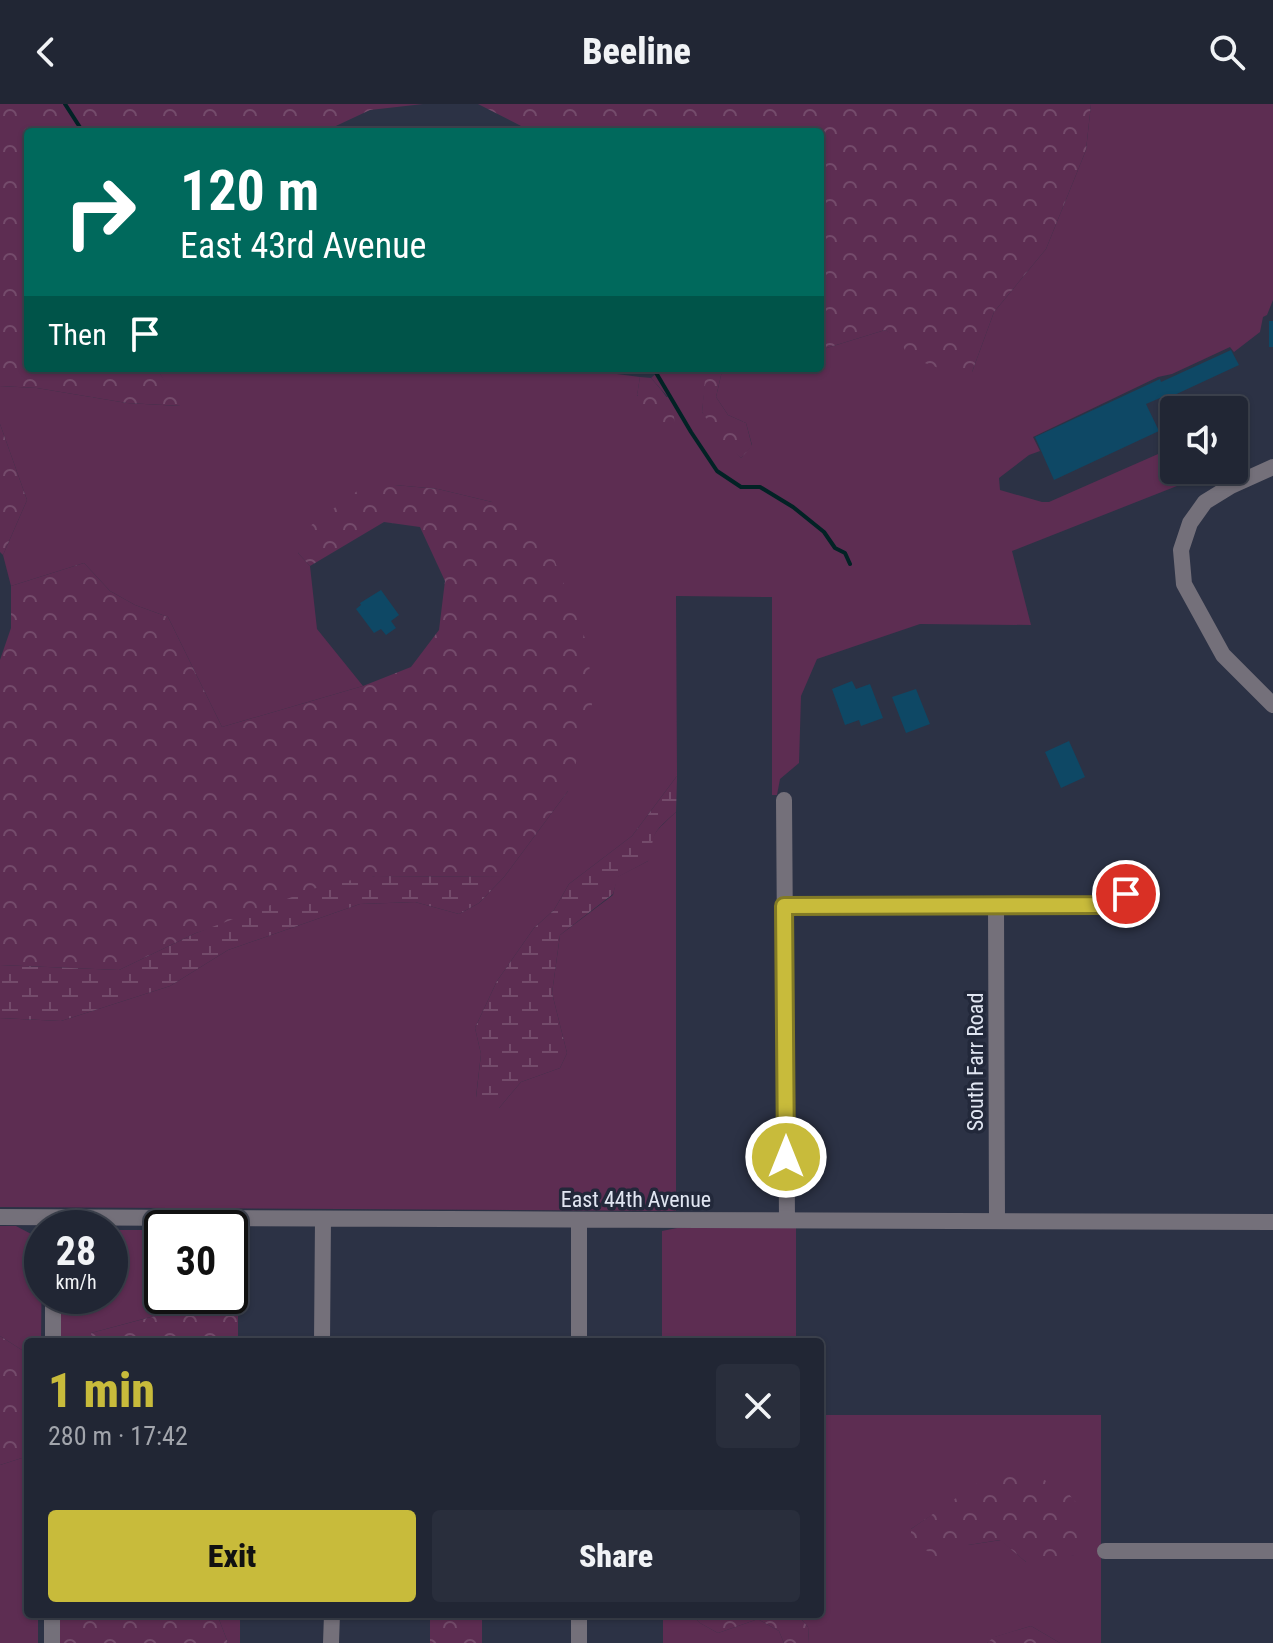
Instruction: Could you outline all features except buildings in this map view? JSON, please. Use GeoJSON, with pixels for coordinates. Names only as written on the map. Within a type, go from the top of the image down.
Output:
{"type":"FeatureCollection","features":[{"type":"Feature","properties":{"kind":"street"},"geometry":{"type":"LineString","coordinates":[[1273,467],[1205,502],[1190,523],[1181,550],[1184,584],[1223,655],[1273,705]]}},
{"type":"Feature","properties":{"kind":"street"},"geometry":{"type":"LineString","coordinates":[[784,800],[787,1220]]}},
{"type":"Feature","properties":{"kind":"street"},"geometry":{"type":"LineString","coordinates":[[784,906],[1100,905],[1126,894]]}},
{"type":"Feature","properties":{"kind":"street","name":"South Farr Road"},"geometry":{"type":"LineString","coordinates":[[996,905],[997,1219]]}},
{"type":"Feature","properties":{"kind":"street","name":"East 44th Avenue"},"geometry":{"type":"LineString","coordinates":[[0,1217],[24,1220]]}},
{"type":"Feature","properties":{"kind":"street","name":"East 44th Avenue"},"geometry":{"type":"LineString","coordinates":[[128,1222],[997,1219],[1273,1222]]}},
{"type":"Feature","properties":{"kind":"street"},"geometry":{"type":"LineString","coordinates":[[322,1338],[323,1220]]}},
{"type":"Feature","properties":{"kind":"street"},"geometry":{"type":"LineString","coordinates":[[579,1221],[579,1338]]}},
{"type":"Feature","properties":{"kind":"street"},"geometry":{"type":"LineString","coordinates":[[53,1314],[53,1338]]}},
{"type":"Feature","properties":{"kind":"street"},"geometry":{"type":"LineString","coordinates":[[1105,1551],[1273,1551]]}},
{"type":"Feature","properties":{"kind":"street"},"geometry":{"type":"LineString","coordinates":[[52,1618],[52,1643]]}},
{"type":"Feature","properties":{"kind":"street"},"geometry":{"type":"LineString","coordinates":[[331,1643],[332,1618]]}},
{"type":"Feature","properties":{"kind":"street"},"geometry":{"type":"LineString","coordinates":[[579,1618],[579,1643]]}},
{"type":"Feature","properties":{"kind":"green space"},"geometry":{"type":"Polygon","coordinates":[[[0,104],[423,104],[370,110],[332,128],[24,128],[24,372],[159,372],[182,406],[127,403],[37,388],[0,386],[0,104]]]}},
{"type":"Feature","properties":{"kind":"green space"},"geometry":{"type":"Polygon","coordinates":[[[478,104],[1091,104],[1086,150],[1046,249],[994,312],[972,372],[950,372],[908,357],[900,339],[885,330],[824,349],[824,128],[525,128],[478,104]]]}},
{"type":"Feature","properties":{"kind":"green space"},"geometry":{"type":"Polygon","coordinates":[[[1091,104],[1273,104],[1273,300],[1267,315],[1263,317],[1260,332],[1234,352],[1230,347],[1172,374],[1158,377],[1033,437],[1040,451],[1029,455],[999,478],[1000,490],[1049,502],[1160,453],[1160,484],[1182,484],[1012,551],[1031,625],[920,624],[817,659],[801,696],[799,763],[780,779],[777,795],[772,795],[772,597],[676,596],[677,776],[632,836],[569,884],[554,910],[534,928],[497,981],[475,1028],[481,1054],[476,1097],[499,1108],[521,1082],[560,1068],[567,1053],[552,993],[560,935],[613,895],[617,877],[648,861],[656,833],[676,812],[676,1211],[0,1207],[0,1018],[61,1021],[170,986],[228,950],[360,904],[415,902],[459,914],[479,903],[504,877],[568,791],[492,502],[438,489],[395,485],[298,553],[310,566],[317,629],[363,686],[222,727],[168,617],[135,605],[110,591],[84,563],[11,586],[3,555],[27,500],[0,424],[0,386],[37,388],[127,403],[180,406],[159,372],[617,374],[640,377],[637,396],[668,397],[651,378],[658,372],[707,372],[702,412],[741,458],[752,445],[746,423],[728,415],[716,397],[722,372],[824,372],[824,349],[885,330],[972,372],[994,312],[1046,249],[1086,150],[1091,104]]]}},
{"type":"Feature","properties":{"kind":"green space"},"geometry":{"type":"Polygon","coordinates":[[[706,372],[722,372],[716,397],[728,415],[746,423],[752,446],[741,458],[718,436],[702,412],[706,372]]]}},
{"type":"Feature","properties":{"kind":"green space"},"geometry":{"type":"Polygon","coordinates":[[[640,377],[651,378],[667,398],[673,411],[675,436],[656,424],[637,395],[640,377]]]}},
{"type":"Feature","properties":{"kind":"green space"},"geometry":{"type":"Polygon","coordinates":[[[0,424],[27,500],[3,555],[0,552],[0,424]]]}},
{"type":"Feature","properties":{"kind":"green space"},"geometry":{"type":"Polygon","coordinates":[[[364,486],[438,489],[492,502],[533,524],[552,554],[588,646],[592,705],[568,791],[504,877],[375,876],[196,933],[119,970],[0,965],[0,660],[11,628],[11,586],[84,563],[110,591],[135,605],[168,617],[222,727],[363,686],[411,667],[439,630],[445,581],[420,527],[384,522],[310,566],[298,553],[310,526],[364,486]]]}},
{"type":"Feature","properties":{"kind":"green space"},"geometry":{"type":"Polygon","coordinates":[[[677,776],[676,812],[655,835],[653,853],[648,861],[618,877],[613,894],[560,935],[552,993],[567,1053],[560,1068],[521,1082],[499,1108],[484,1108],[476,1098],[481,1054],[475,1028],[497,981],[534,928],[554,910],[569,884],[632,836],[677,776]]]}},
{"type":"Feature","properties":{"kind":"green space"},"geometry":{"type":"Polygon","coordinates":[[[375,876],[504,877],[479,903],[459,914],[415,902],[360,904],[228,950],[170,986],[61,1021],[0,1018],[0,965],[119,970],[196,933],[324,885],[375,876]]]}},
{"type":"Feature","properties":{"kind":"green space"},"geometry":{"type":"Polygon","coordinates":[[[0,1226],[16,1226],[24,1230],[24,1314],[41,1314],[41,1338],[24,1338],[24,1351],[0,1336],[0,1226]]]}},
{"type":"Feature","properties":{"kind":"green space"},"geometry":{"type":"Polygon","coordinates":[[[796,1227],[796,1338],[662,1338],[662,1231],[677,1228],[796,1227]]]}},
{"type":"Feature","properties":{"kind":"green space"},"geometry":{"type":"Polygon","coordinates":[[[128,1230],[144,1230],[144,1314],[162,1314],[91,1333],[92,1338],[60,1338],[60,1314],[128,1314],[128,1230]]]}},
{"type":"Feature","properties":{"kind":"green space"},"geometry":{"type":"Polygon","coordinates":[[[163,1314],[238,1314],[238,1338],[92,1338],[91,1333],[163,1314]]]}},
{"type":"Feature","properties":{"kind":"green space"},"geometry":{"type":"Polygon","coordinates":[[[0,1336],[24,1351],[24,1457],[0,1465],[0,1336]]]}},
{"type":"Feature","properties":{"kind":"green space"},"geometry":{"type":"Polygon","coordinates":[[[824,1415],[1101,1415],[1101,1643],[1060,1643],[1031,1626],[995,1637],[987,1643],[809,1643],[808,1627],[800,1618],[824,1618],[824,1415]],[[935,1513],[911,1529],[968,1545],[1001,1540],[1026,1562],[1074,1555],[935,1513]]]}},
{"type":"Feature","properties":{"kind":"green space"},"geometry":{"type":"Polygon","coordinates":[[[24,1457],[24,1618],[38,1618],[38,1643],[0,1643],[0,1465],[24,1457]]]}},
{"type":"Feature","properties":{"kind":"green space"},"geometry":{"type":"Polygon","coordinates":[[[1010,1461],[1068,1493],[1083,1511],[1074,1555],[1055,1562],[1026,1562],[1000,1540],[968,1545],[947,1563],[911,1541],[911,1529],[1010,1461]]]}},
{"type":"Feature","properties":{"kind":"green space"},"geometry":{"type":"Polygon","coordinates":[[[59,1618],[219,1618],[228,1643],[59,1643],[59,1618]]]}},
{"type":"Feature","properties":{"kind":"green space"},"geometry":{"type":"Polygon","coordinates":[[[219,1618],[240,1618],[240,1643],[228,1643],[219,1618]]]}},
{"type":"Feature","properties":{"kind":"green space"},"geometry":{"type":"Polygon","coordinates":[[[430,1618],[482,1618],[482,1643],[430,1643],[430,1618]]]}},
{"type":"Feature","properties":{"kind":"green space"},"geometry":{"type":"Polygon","coordinates":[[[663,1618],[695,1618],[718,1633],[758,1619],[779,1631],[784,1643],[663,1643],[663,1618]]]}},
{"type":"Feature","properties":{"kind":"green space"},"geometry":{"type":"Polygon","coordinates":[[[695,1618],[800,1618],[808,1627],[809,1643],[784,1643],[779,1631],[758,1619],[718,1633],[695,1618]]]}},
{"type":"Feature","properties":{"kind":"green space"},"geometry":{"type":"Polygon","coordinates":[[[1031,1626],[1060,1643],[987,1643],[994,1637],[1031,1626]]]}},
{"type":"Feature","properties":{"kind":"waterway"},"geometry":{"type":"LineString","coordinates":[[65,104],[80,128]]}},
{"type":"Feature","properties":{"kind":"waterway"},"geometry":{"type":"LineString","coordinates":[[656,372],[717,471],[741,487],[760,487],[793,507],[824,532],[835,548],[845,553],[850,564]]}},
{"type":"Feature","properties":{"kind":"route"},"geometry":{"type":"LineString","coordinates":[[786,1157],[784,906],[1100,905],[1126,894]]}}]}
